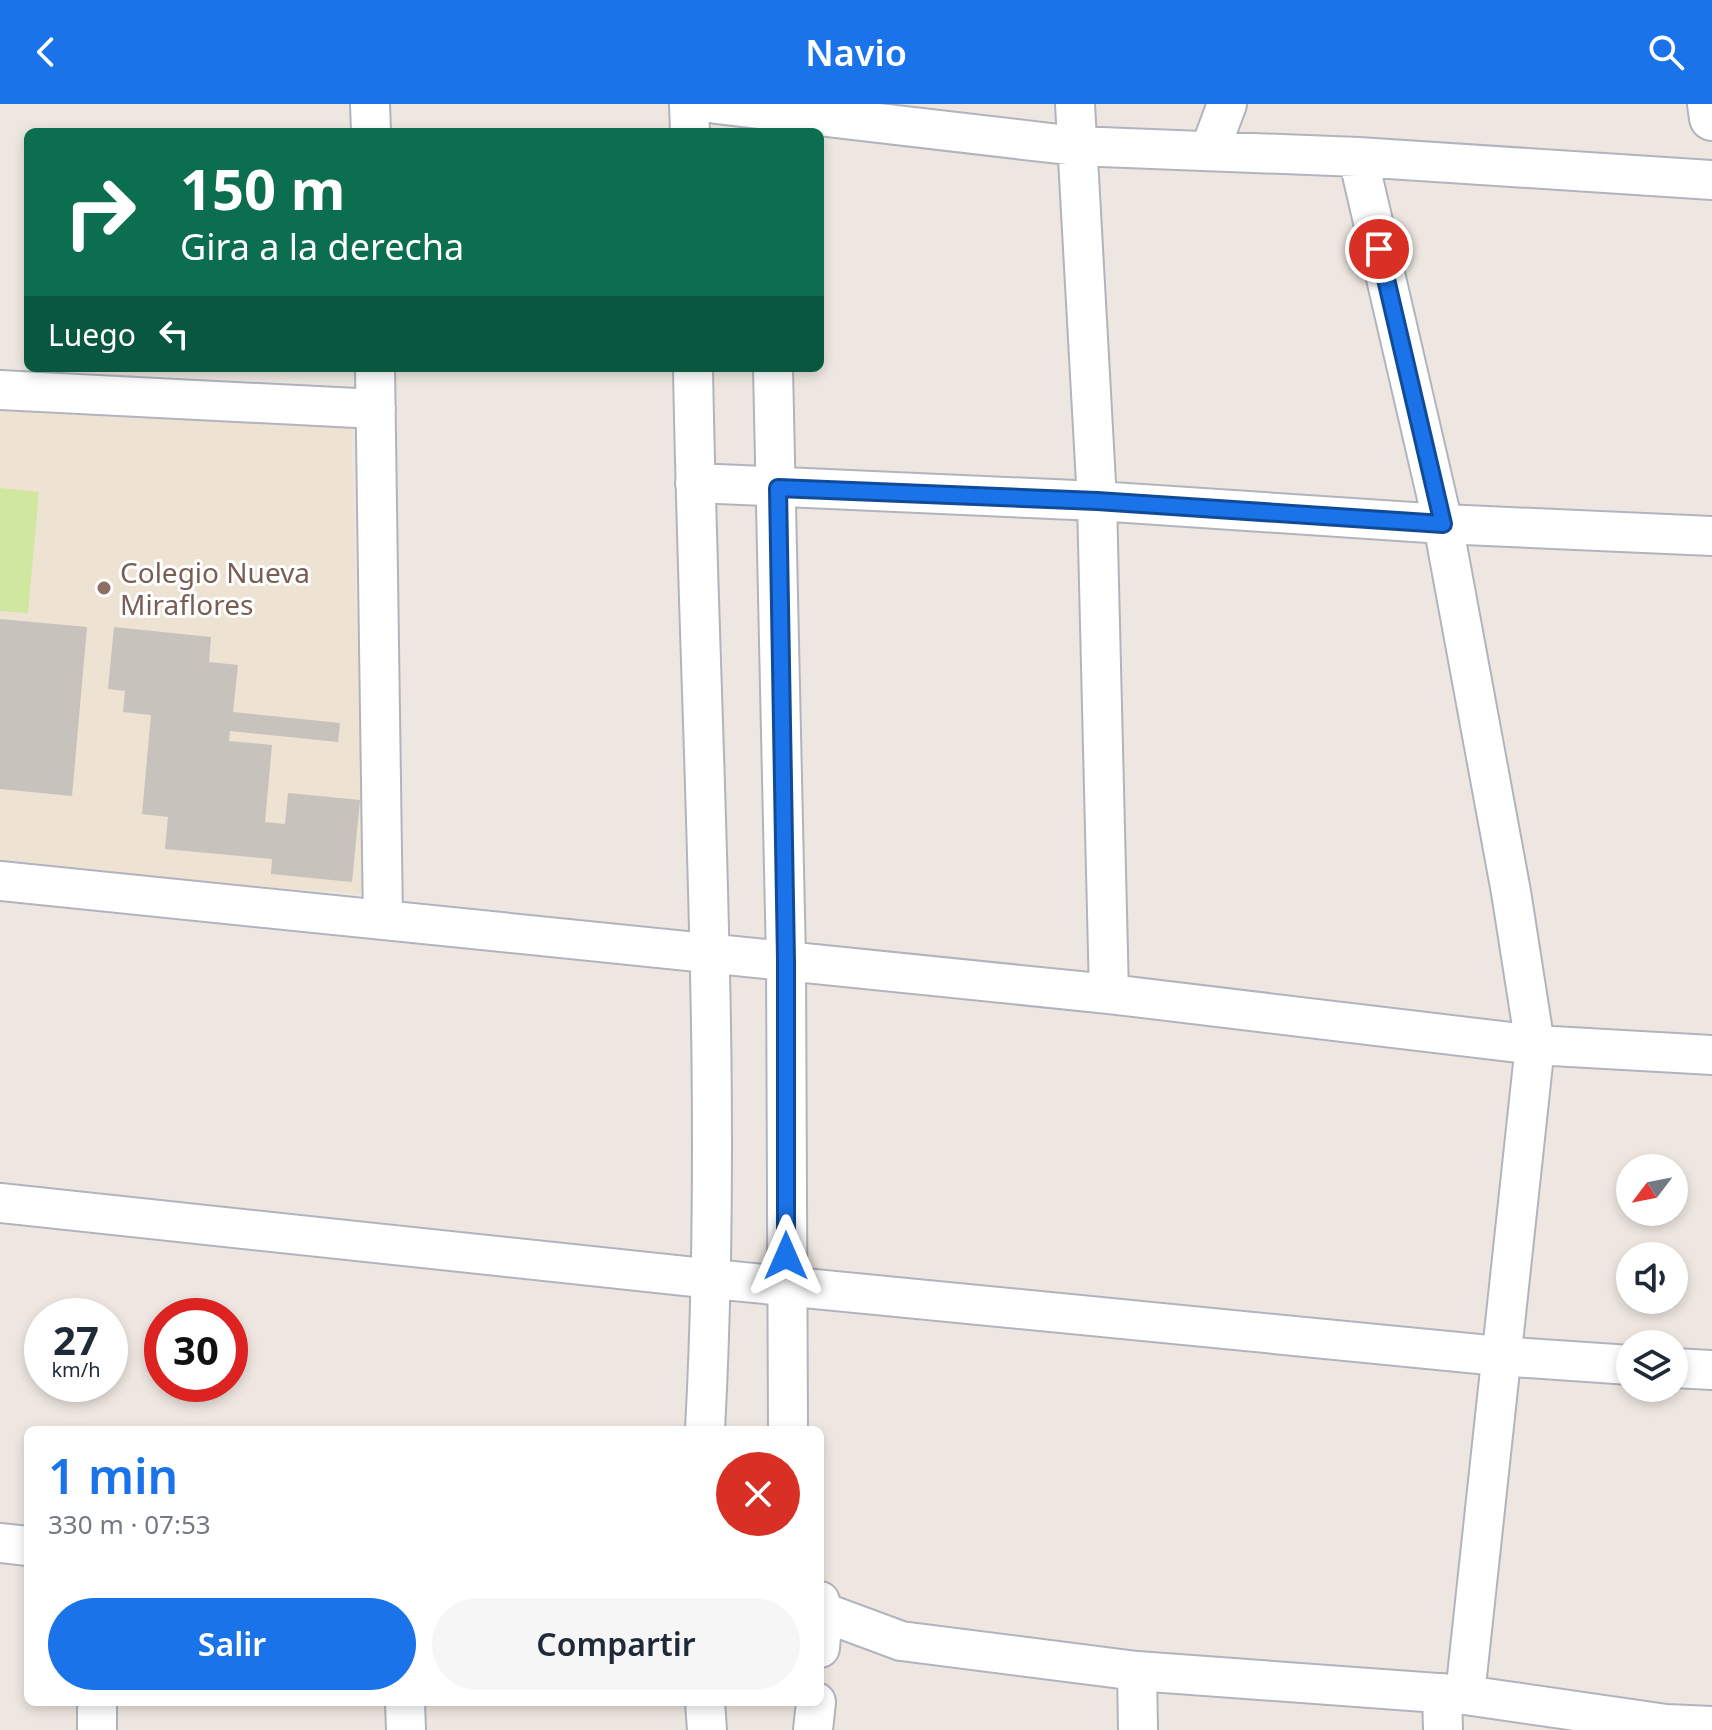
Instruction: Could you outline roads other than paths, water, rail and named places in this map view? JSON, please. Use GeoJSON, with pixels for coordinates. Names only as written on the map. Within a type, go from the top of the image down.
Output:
{"type":"FeatureCollection","features":[{"type":"Feature","properties":{"kind":"street"},"geometry":{"type":"LineString","coordinates":[[370,104],[371,128]]}},
{"type":"Feature","properties":{"kind":"street"},"geometry":{"type":"LineString","coordinates":[[689,104],[690,128]]}},
{"type":"Feature","properties":{"kind":"street"},"geometry":{"type":"LineString","coordinates":[[716,104],[763,115],[1076,146],[1358,157],[1712,180]]}},
{"type":"Feature","properties":{"kind":"street"},"geometry":{"type":"LineString","coordinates":[[1075,104],[1097,501],[1109,994]]}},
{"type":"Feature","properties":{"kind":"street"},"geometry":{"type":"LineString","coordinates":[[1210,150],[1227,104]]}},
{"type":"Feature","properties":{"kind":"street"},"geometry":{"type":"LineString","coordinates":[[1710,104],[1712,118]]}},
{"type":"Feature","properties":{"kind":"street"},"geometry":{"type":"LineString","coordinates":[[1358,157],[1443,524],[1511,892],[1535,1045],[1499,1356],[1454,1694],[1443,1730]]}},
{"type":"Feature","properties":{"kind":"street"},"geometry":{"type":"LineString","coordinates":[[375,372],[383,920]]}},
{"type":"Feature","properties":{"kind":"street"},"geometry":{"type":"LineString","coordinates":[[693,372],[711,953],[713,1279],[705,1426]]}},
{"type":"Feature","properties":{"kind":"street"},"geometry":{"type":"LineString","coordinates":[[773,372],[786,960],[788,1426]]}},
{"type":"Feature","properties":{"kind":"street"},"geometry":{"type":"LineString","coordinates":[[0,390],[376,409]]}},
{"type":"Feature","properties":{"kind":"street"},"geometry":{"type":"LineString","coordinates":[[695,483],[1097,501],[1443,524],[1712,536]]}},
{"type":"Feature","properties":{"kind":"street"},"geometry":{"type":"LineString","coordinates":[[0,881],[1109,994],[1535,1045],[1712,1055]]}},
{"type":"Feature","properties":{"kind":"street"},"geometry":{"type":"LineString","coordinates":[[0,1203],[713,1279],[1499,1356],[1616,1364]]}},
{"type":"Feature","properties":{"kind":"street"},"geometry":{"type":"LineString","coordinates":[[1688,1369],[1712,1370]]}},
{"type":"Feature","properties":{"kind":"street"},"geometry":{"type":"LineString","coordinates":[[0,1543],[24,1546]]}},
{"type":"Feature","properties":{"kind":"street"},"geometry":{"type":"LineString","coordinates":[[824,1619],[901,1641],[1137,1671],[1454,1694],[1667,1727],[1712,1726]]}},
{"type":"Feature","properties":{"kind":"street"},"geometry":{"type":"LineString","coordinates":[[1137,1671],[1138,1730]]}},
{"type":"Feature","properties":{"kind":"street"},"geometry":{"type":"LineString","coordinates":[[97,1706],[97,1730]]}},
{"type":"Feature","properties":{"kind":"street"},"geometry":{"type":"LineString","coordinates":[[405,1706],[406,1730]]}},
{"type":"Feature","properties":{"kind":"street"},"geometry":{"type":"LineString","coordinates":[[705,1706],[707,1730]]}},
{"type":"Feature","properties":{"kind":"street"},"geometry":{"type":"LineString","coordinates":[[813,1730],[816,1706]]}},
{"type":"Feature","properties":{"kind":"place","name":"Colegio Nueva Miraflores"},"geometry":{"type":"Point","coordinates":[104,588]}}]}
